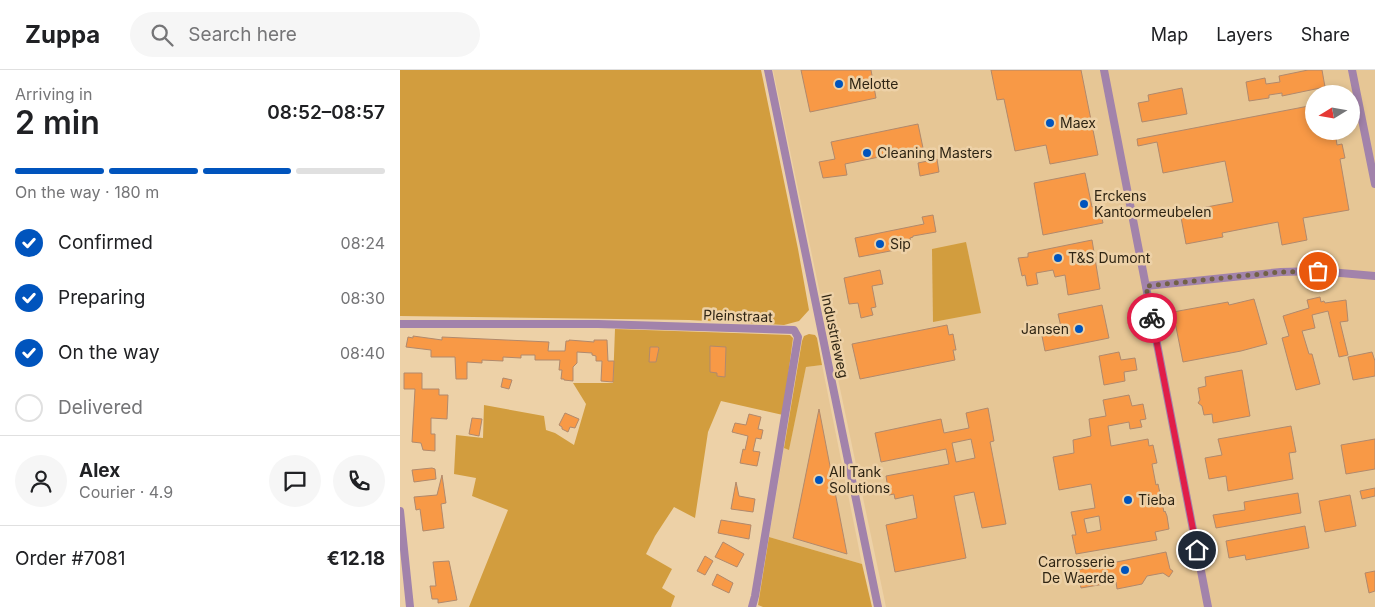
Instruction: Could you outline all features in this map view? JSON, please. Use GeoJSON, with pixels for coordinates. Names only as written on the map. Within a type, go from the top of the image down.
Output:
{"type":"FeatureCollection","features":[{"type":"Feature","properties":{"kind":"street","name":"Industrieweg"},"geometry":{"type":"LineString","coordinates":[[768,70],[878,607]]}},
{"type":"Feature","properties":{"kind":"street"},"geometry":{"type":"LineString","coordinates":[[1104,70],[1208,607]]}},
{"type":"Feature","properties":{"kind":"street"},"geometry":{"type":"LineString","coordinates":[[1352,70],[1375,184]]}},
{"type":"Feature","properties":{"kind":"street"},"geometry":{"type":"LineString","coordinates":[[1146,286],[1280,272],[1318,271],[1375,276]]}},
{"type":"Feature","properties":{"kind":"street","name":"Pleinstraat"},"geometry":{"type":"LineString","coordinates":[[400,324],[598,324],[794,330],[798,337],[752,607]]}},
{"type":"Feature","properties":{"kind":"street"},"geometry":{"type":"LineString","coordinates":[[400,511],[410,607]]}},
{"type":"Feature","properties":{"kind":"shaded area"},"geometry":{"type":"Polygon","coordinates":[[[400,70],[761,70],[809,310],[799,321],[784,325],[689,320],[400,316],[400,70]]]}},
{"type":"Feature","properties":{"kind":"shaded area"},"geometry":{"type":"Polygon","coordinates":[[[773,70],[1375,70],[1375,607],[886,607],[773,70]]]}},
{"type":"Feature","properties":{"kind":"shaded area"},"geometry":{"type":"Polygon","coordinates":[[[966,242],[981,313],[933,322],[932,249],[966,242]]]}},
{"type":"Feature","properties":{"kind":"shaded area"},"geometry":{"type":"Polygon","coordinates":[[[615,329],[790,335],[793,338],[783,415],[721,401],[708,432],[695,518],[674,507],[646,554],[672,569],[662,588],[675,596],[671,607],[469,607],[508,510],[472,496],[476,478],[454,474],[456,435],[483,438],[484,405],[544,416],[546,430],[555,433],[574,445],[586,404],[573,383],[613,383],[615,329]]]}},
{"type":"Feature","properties":{"kind":"shaded area"},"geometry":{"type":"Polygon","coordinates":[[[809,334],[815,335],[817,338],[822,365],[806,367],[789,450],[784,448],[802,341],[804,336],[809,334]]]}},
{"type":"Feature","properties":{"kind":"shaded area"},"geometry":{"type":"Polygon","coordinates":[[[822,365],[862,564],[769,537],[784,448],[789,449],[806,367],[822,365]]]}},
{"type":"Feature","properties":{"kind":"shaded area"},"geometry":{"type":"Polygon","coordinates":[[[769,537],[862,564],[872,607],[763,607],[758,605],[769,537]]]}},
{"type":"Feature","properties":{"kind":"building","name":"Melotte"},"geometry":{"type":"Polygon","coordinates":[[[801,70],[871,70],[876,98],[810,112],[801,70]]]}},
{"type":"Feature","properties":{"kind":"building","name":"Maex"},"geometry":{"type":"Polygon","coordinates":[[[991,70],[1081,70],[1098,155],[1050,164],[1046,145],[1015,151],[1004,99],[997,100],[991,70]]]}},
{"type":"Feature","properties":{"kind":"building"},"geometry":{"type":"Polygon","coordinates":[[[1308,70],[1322,70],[1325,85],[1305,85],[1305,91],[1282,96],[1282,93],[1269,95],[1269,98],[1249,101],[1246,82],[1265,78],[1266,84],[1280,82],[1279,76],[1308,70]]]}},
{"type":"Feature","properties":{"kind":"building"},"geometry":{"type":"Polygon","coordinates":[[[1182,88],[1187,114],[1142,122],[1138,103],[1149,101],[1148,95],[1182,88]]]}},
{"type":"Feature","properties":{"kind":"building"},"geometry":{"type":"Polygon","coordinates":[[[1305,107],[1305,140],[1336,140],[1337,145],[1342,144],[1345,158],[1340,159],[1349,210],[1303,218],[1307,240],[1282,245],[1278,222],[1222,233],[1223,237],[1186,244],[1180,212],[1233,202],[1225,161],[1163,173],[1157,142],[1138,146],[1137,139],[1305,107]]]}},
{"type":"Feature","properties":{"kind":"building","name":"Cleaning Masters"},"geometry":{"type":"Polygon","coordinates":[[[918,124],[923,148],[845,164],[847,175],[823,178],[819,162],[835,159],[831,142],[918,124]]]}},
{"type":"Feature","properties":{"kind":"building"},"geometry":{"type":"Polygon","coordinates":[[[937,159],[939,172],[920,176],[918,163],[937,159]]]}},
{"type":"Feature","properties":{"kind":"building","name":"Erckens Kantoormeubelen"},"geometry":{"type":"Polygon","coordinates":[[[1085,173],[1092,207],[1099,205],[1103,223],[1043,235],[1034,183],[1085,173]]]}},
{"type":"Feature","properties":{"kind":"building","name":"Sip"},"geometry":{"type":"Polygon","coordinates":[[[933,215],[936,232],[913,236],[910,238],[911,247],[859,257],[855,238],[924,224],[922,217],[933,215]]]}},
{"type":"Feature","properties":{"kind":"building"},"geometry":{"type":"Polygon","coordinates":[[[1092,240],[1100,289],[1068,295],[1065,275],[1055,277],[1053,270],[1036,273],[1038,284],[1027,286],[1025,275],[1022,276],[1018,258],[1028,257],[1028,253],[1092,240]]]}},
{"type":"Feature","properties":{"kind":"building"},"geometry":{"type":"Polygon","coordinates":[[[880,270],[883,284],[872,286],[876,307],[871,308],[873,315],[861,318],[858,303],[849,304],[844,278],[880,270]]]}},
{"type":"Feature","properties":{"kind":"building"},"geometry":{"type":"Polygon","coordinates":[[[1320,297],[1321,302],[1324,301],[1325,303],[1346,300],[1348,321],[1340,322],[1348,355],[1339,357],[1328,311],[1312,315],[1315,328],[1302,331],[1309,354],[1312,354],[1320,384],[1296,390],[1282,338],[1289,336],[1283,316],[1309,308],[1307,300],[1320,297]]]}},
{"type":"Feature","properties":{"kind":"building"},"geometry":{"type":"Polygon","coordinates":[[[1254,299],[1267,344],[1183,362],[1173,312],[1228,302],[1229,305],[1254,299]]]}},
{"type":"Feature","properties":{"kind":"building","name":"Jansen"},"geometry":{"type":"Polygon","coordinates":[[[1102,305],[1109,338],[1045,351],[1041,331],[1061,327],[1058,314],[1102,305]]]}},
{"type":"Feature","properties":{"kind":"building"},"geometry":{"type":"Polygon","coordinates":[[[947,325],[949,335],[953,334],[956,350],[953,350],[955,360],[860,379],[852,344],[947,325]]]}},
{"type":"Feature","properties":{"kind":"building"},"geometry":{"type":"Polygon","coordinates":[[[413,336],[442,340],[442,337],[549,342],[548,351],[565,351],[566,341],[569,340],[594,342],[594,340],[607,340],[608,361],[614,361],[613,382],[601,381],[602,361],[596,361],[596,356],[592,355],[592,353],[577,352],[577,363],[573,367],[573,381],[561,379],[562,370],[559,370],[560,360],[535,360],[535,355],[521,355],[521,358],[503,357],[503,361],[482,360],[482,363],[467,362],[467,379],[456,379],[455,357],[431,357],[431,350],[406,347],[408,337],[413,338],[413,336]]]}},
{"type":"Feature","properties":{"kind":"building"},"geometry":{"type":"Polygon","coordinates":[[[710,346],[726,347],[725,377],[717,376],[717,373],[710,372],[710,346]]]}},
{"type":"Feature","properties":{"kind":"building"},"geometry":{"type":"Polygon","coordinates":[[[650,347],[659,348],[656,362],[649,362],[650,347]]]}},
{"type":"Feature","properties":{"kind":"building"},"geometry":{"type":"Polygon","coordinates":[[[1119,352],[1121,360],[1135,358],[1137,370],[1124,372],[1125,381],[1104,385],[1099,356],[1119,352]]]}},
{"type":"Feature","properties":{"kind":"building"},"geometry":{"type":"Polygon","coordinates":[[[1372,352],[1375,361],[1375,376],[1353,380],[1348,357],[1372,352]]]}},
{"type":"Feature","properties":{"kind":"building"},"geometry":{"type":"Polygon","coordinates":[[[1242,370],[1250,416],[1213,423],[1212,414],[1204,415],[1202,406],[1198,403],[1200,400],[1198,388],[1206,386],[1205,377],[1242,370]]]}},
{"type":"Feature","properties":{"kind":"building"},"geometry":{"type":"Polygon","coordinates":[[[404,373],[422,373],[422,389],[439,389],[439,395],[448,395],[447,419],[431,418],[431,434],[435,434],[435,451],[423,450],[421,443],[412,442],[415,389],[404,389],[404,373]]]}},
{"type":"Feature","properties":{"kind":"building"},"geometry":{"type":"Polygon","coordinates":[[[503,378],[512,380],[509,389],[501,387],[503,378]]]}},
{"type":"Feature","properties":{"kind":"building"},"geometry":{"type":"Polygon","coordinates":[[[1129,395],[1132,406],[1143,404],[1146,419],[1140,420],[1142,427],[1130,429],[1129,422],[1108,426],[1111,446],[1148,439],[1149,446],[1153,445],[1157,463],[1152,464],[1156,485],[1158,484],[1169,529],[1155,532],[1157,540],[1076,554],[1072,535],[1076,535],[1071,512],[1095,508],[1091,484],[1059,490],[1053,457],[1074,453],[1073,440],[1091,436],[1089,419],[1106,416],[1103,400],[1129,395]],[[1099,516],[1084,519],[1087,533],[1101,530],[1099,516]]]}},
{"type":"Feature","properties":{"kind":"building"},"geometry":{"type":"Polygon","coordinates":[[[988,408],[994,441],[990,442],[1006,524],[982,528],[974,492],[954,496],[966,558],[895,572],[886,525],[917,518],[913,495],[895,499],[894,494],[889,495],[886,476],[949,464],[946,449],[881,462],[875,433],[941,419],[944,433],[969,428],[966,413],[988,408]],[[971,439],[952,443],[956,462],[975,458],[971,439]]]}},
{"type":"Feature","properties":{"kind":"building","name":"All Tank Solutions"},"geometry":{"type":"Polygon","coordinates":[[[819,409],[847,554],[793,538],[819,409]]]}},
{"type":"Feature","properties":{"kind":"building"},"geometry":{"type":"Polygon","coordinates":[[[565,413],[579,419],[575,428],[570,427],[568,432],[559,425],[565,413]]]}},
{"type":"Feature","properties":{"kind":"building"},"geometry":{"type":"Polygon","coordinates":[[[749,414],[761,417],[758,429],[763,430],[761,439],[756,438],[753,451],[760,452],[757,466],[740,463],[748,436],[732,432],[735,423],[746,425],[749,414]]]}},
{"type":"Feature","properties":{"kind":"building"},"geometry":{"type":"Polygon","coordinates":[[[472,418],[482,419],[479,436],[469,434],[472,418]]]}},
{"type":"Feature","properties":{"kind":"building"},"geometry":{"type":"Polygon","coordinates":[[[1291,426],[1296,452],[1289,453],[1293,479],[1228,491],[1226,476],[1209,479],[1205,458],[1222,455],[1218,439],[1291,426]]]}},
{"type":"Feature","properties":{"kind":"building"},"geometry":{"type":"Polygon","coordinates":[[[1375,439],[1375,469],[1346,474],[1341,445],[1375,439]]]}},
{"type":"Feature","properties":{"kind":"building"},"geometry":{"type":"Polygon","coordinates":[[[435,469],[436,479],[414,482],[412,470],[435,469]]]}},
{"type":"Feature","properties":{"kind":"building"},"geometry":{"type":"Polygon","coordinates":[[[442,475],[446,503],[441,504],[444,528],[423,531],[420,509],[416,510],[414,497],[437,495],[442,475]]]}},
{"type":"Feature","properties":{"kind":"building"},"geometry":{"type":"Polygon","coordinates":[[[736,482],[739,496],[755,499],[753,512],[731,509],[736,482]]]}},
{"type":"Feature","properties":{"kind":"building"},"geometry":{"type":"Polygon","coordinates":[[[1375,488],[1375,496],[1362,499],[1360,491],[1375,488]]]}},
{"type":"Feature","properties":{"kind":"building"},"geometry":{"type":"Polygon","coordinates":[[[1298,493],[1301,513],[1216,528],[1213,515],[1245,510],[1244,502],[1298,493]]]}},
{"type":"Feature","properties":{"kind":"building"},"geometry":{"type":"Polygon","coordinates":[[[1350,495],[1356,526],[1325,532],[1319,501],[1350,495]]]}},
{"type":"Feature","properties":{"kind":"building"},"geometry":{"type":"Polygon","coordinates":[[[721,520],[751,525],[749,539],[718,533],[721,520]]]}},
{"type":"Feature","properties":{"kind":"building"},"geometry":{"type":"Polygon","coordinates":[[[1305,526],[1309,548],[1246,560],[1245,555],[1229,558],[1226,541],[1305,526]]]}},
{"type":"Feature","properties":{"kind":"building"},"geometry":{"type":"Polygon","coordinates":[[[723,542],[744,554],[737,567],[715,557],[723,542]]]}},
{"type":"Feature","properties":{"kind":"building","name":"Carrosserie De Waerde"},"geometry":{"type":"Polygon","coordinates":[[[1166,552],[1170,569],[1173,571],[1169,577],[1163,573],[1147,576],[1142,584],[1117,589],[1116,582],[1081,588],[1077,570],[1166,552]]]}},
{"type":"Feature","properties":{"kind":"building"},"geometry":{"type":"Polygon","coordinates":[[[705,556],[713,561],[705,575],[697,571],[705,556]]]}},
{"type":"Feature","properties":{"kind":"building"},"geometry":{"type":"Polygon","coordinates":[[[449,561],[457,600],[438,603],[438,599],[432,599],[430,586],[436,586],[433,562],[449,561]]]}},
{"type":"Feature","properties":{"kind":"building"},"geometry":{"type":"Polygon","coordinates":[[[1375,571],[1375,591],[1369,593],[1365,573],[1375,571]]]}},
{"type":"Feature","properties":{"kind":"building"},"geometry":{"type":"Polygon","coordinates":[[[717,574],[733,583],[729,593],[712,585],[717,574]]]}},
{"type":"Feature","properties":{"kind":"way so far"},"geometry":{"type":"LineString","coordinates":[[1152,318],[1146,286],[1280,272],[1318,271]]}},
{"type":"Feature","properties":{"kind":"place","name":"Melotte"},"geometry":{"type":"Point","coordinates":[839,84]}},
{"type":"Feature","properties":{"kind":"place","name":"Maex"},"geometry":{"type":"Point","coordinates":[1050,123]}},
{"type":"Feature","properties":{"kind":"place","name":"Cleaning Masters"},"geometry":{"type":"Point","coordinates":[867,153]}},
{"type":"Feature","properties":{"kind":"place","name":"Erckens Kantoormeubelen"},"geometry":{"type":"Point","coordinates":[1084,204]}},
{"type":"Feature","properties":{"kind":"place","name":"Sip"},"geometry":{"type":"Point","coordinates":[880,244]}},
{"type":"Feature","properties":{"kind":"place","name":"T&S Dumont"},"geometry":{"type":"Point","coordinates":[1058,258]}},
{"type":"Feature","properties":{"kind":"place","name":"Jansen"},"geometry":{"type":"Point","coordinates":[1079,329]}},
{"type":"Feature","properties":{"kind":"place","name":"All Tank Solutions"},"geometry":{"type":"Point","coordinates":[819,480]}},
{"type":"Feature","properties":{"kind":"place","name":"Tieba"},"geometry":{"type":"Point","coordinates":[1128,500]}},
{"type":"Feature","properties":{"kind":"place","name":"Carrosserie De Waerde"},"geometry":{"type":"Point","coordinates":[1125,570]}},
{"type":"Feature","properties":{"kind":"route"},"geometry":{"type":"LineString","coordinates":[[1152,318],[1197,550]]}}]}
